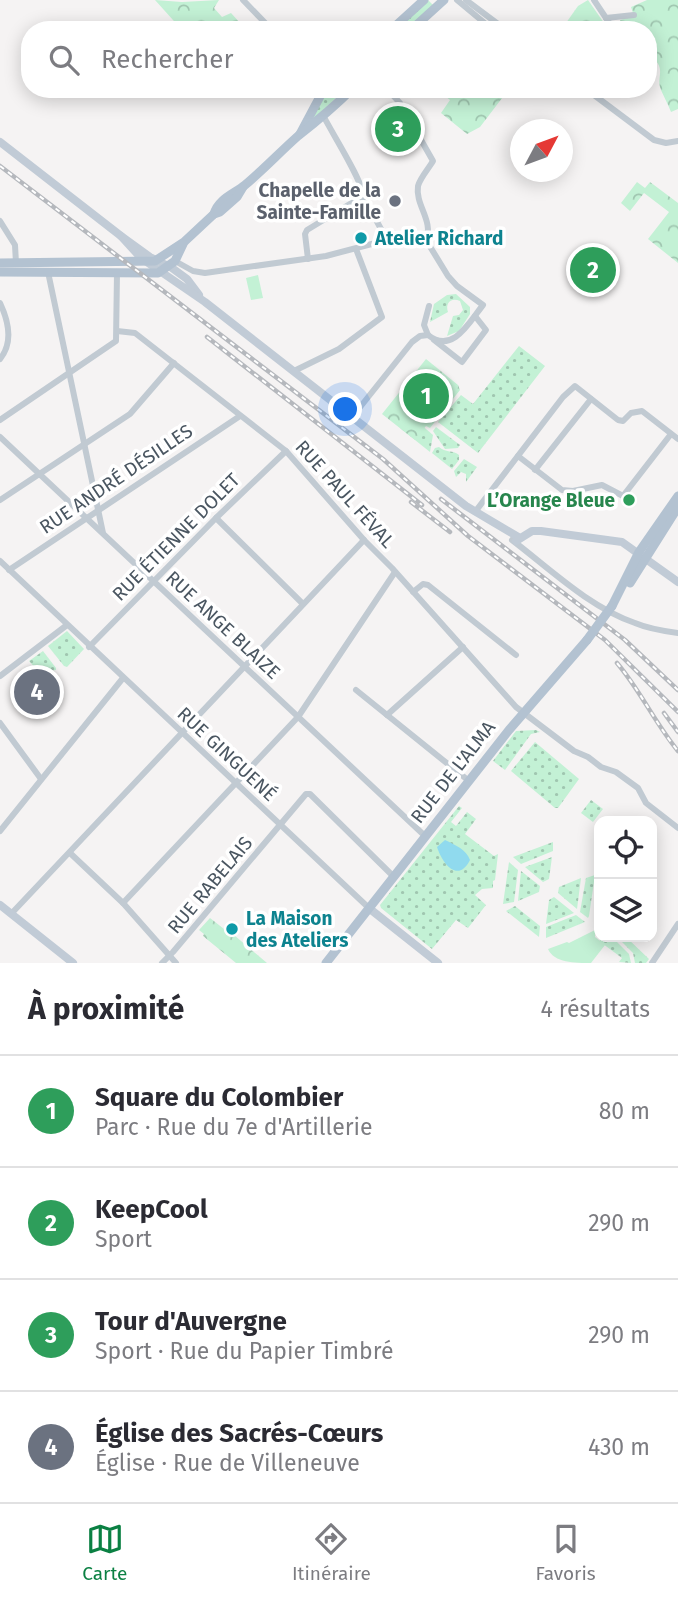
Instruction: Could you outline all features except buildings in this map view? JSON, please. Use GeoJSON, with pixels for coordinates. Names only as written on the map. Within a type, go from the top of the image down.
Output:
{"type":"FeatureCollection","features":[{"type":"Feature","properties":{"kind":"main road"},"geometry":{"type":"LineString","coordinates":[[401,21],[424,0]]}},
{"type":"Feature","properties":{"kind":"main road"},"geometry":{"type":"LineString","coordinates":[[421,21],[444,0]]}},
{"type":"Feature","properties":{"kind":"main road"},"geometry":{"type":"LineString","coordinates":[[299,135],[319,98]]}},
{"type":"Feature","properties":{"kind":"main road"},"geometry":{"type":"LineString","coordinates":[[0,263],[155,261],[184,242],[214,214],[224,199],[243,187],[343,98]]}},
{"type":"Feature","properties":{"kind":"main road"},"geometry":{"type":"LineString","coordinates":[[0,142],[155,261],[187,279],[205,302]]}},
{"type":"Feature","properties":{"kind":"main road"},"geometry":{"type":"LineString","coordinates":[[121,236],[145,261],[169,267],[205,302],[475,512],[516,539],[533,531],[541,531],[622,542],[678,582]]}},
{"type":"Feature","properties":{"kind":"main road"},"geometry":{"type":"LineString","coordinates":[[169,267],[184,242]]}},
{"type":"Feature","properties":{"kind":"main road"},"geometry":{"type":"LineString","coordinates":[[125,261],[129,251],[128,244]]}},
{"type":"Feature","properties":{"kind":"main road"},"geometry":{"type":"LineString","coordinates":[[0,272],[117,273],[169,267]]}},
{"type":"Feature","properties":{"kind":"main road","name":"RUE DE L'ALMA"},"geometry":{"type":"LineString","coordinates":[[326,963],[469,780],[621,597],[642,554],[678,496]]}},
{"type":"Feature","properties":{"kind":"main road","name":"RUE DE L'ALMA"},"geometry":{"type":"LineString","coordinates":[[642,554],[675,520],[678,507]]}},
{"type":"Feature","properties":{"kind":"main road"},"geometry":{"type":"LineString","coordinates":[[0,905],[73,963]]}},
{"type":"Feature","properties":{"kind":"main road","name":"RUE GINGUENÉ"},"geometry":{"type":"LineString","coordinates":[[370,909],[436,962]]}},
{"type":"Feature","properties":{"kind":"street"},"geometry":{"type":"LineString","coordinates":[[243,0],[263,21]]}},
{"type":"Feature","properties":{"kind":"street"},"geometry":{"type":"LineString","coordinates":[[457,0],[483,21]]}},
{"type":"Feature","properties":{"kind":"street"},"geometry":{"type":"LineString","coordinates":[[466,0],[494,21]]}},
{"type":"Feature","properties":{"kind":"street"},"geometry":{"type":"LineString","coordinates":[[594,0],[608,21]]}},
{"type":"Feature","properties":{"kind":"street"},"geometry":{"type":"LineString","coordinates":[[606,18],[634,15]]}},
{"type":"Feature","properties":{"kind":"street"},"geometry":{"type":"LineString","coordinates":[[353,416],[420,335],[443,341],[456,338],[483,304],[457,286],[448,276],[426,240],[429,227],[421,206],[418,185],[433,161],[395,98]]}},
{"type":"Feature","properties":{"kind":"street"},"geometry":{"type":"LineString","coordinates":[[598,98],[659,142],[678,141]]}},
{"type":"Feature","properties":{"kind":"street"},"geometry":{"type":"LineString","coordinates":[[324,117],[387,240]]}},
{"type":"Feature","properties":{"kind":"street"},"geometry":{"type":"LineString","coordinates":[[308,259],[305,234],[307,229],[363,196]]}},
{"type":"Feature","properties":{"kind":"street"},"geometry":{"type":"LineString","coordinates":[[0,221],[15,245],[16,263]]}},
{"type":"Feature","properties":{"kind":"street"},"geometry":{"type":"LineString","coordinates":[[169,267],[198,273],[308,259],[387,240],[426,240]]}},
{"type":"Feature","properties":{"kind":"street"},"geometry":{"type":"LineString","coordinates":[[294,370],[339,349],[382,317],[356,249]]}},
{"type":"Feature","properties":{"kind":"street"},"geometry":{"type":"LineString","coordinates":[[48,272],[104,534]]}},
{"type":"Feature","properties":{"kind":"street"},"geometry":{"type":"LineString","coordinates":[[0,420],[113,345],[117,338],[117,273]]}},
{"type":"Feature","properties":{"kind":"street"},"geometry":{"type":"LineString","coordinates":[[193,287],[193,279],[198,273]]}},
{"type":"Feature","properties":{"kind":"street"},"geometry":{"type":"LineString","coordinates":[[0,303],[8,320],[0,359]]}},
{"type":"Feature","properties":{"kind":"street"},"geometry":{"type":"LineString","coordinates":[[429,306],[424,325],[430,337],[462,362],[484,328],[475,316]]}},
{"type":"Feature","properties":{"kind":"street","name":"RUE PAUL FÉVAL"},"geometry":{"type":"LineString","coordinates":[[117,331],[135,333],[286,451],[364,540],[524,712],[574,751],[591,758],[601,767],[617,772],[638,788],[646,803],[678,828]]}},
{"type":"Feature","properties":{"kind":"street"},"geometry":{"type":"LineString","coordinates":[[0,500],[135,410],[174,363]]}},
{"type":"Feature","properties":{"kind":"street"},"geometry":{"type":"LineString","coordinates":[[475,512],[563,397],[575,386],[618,420],[623,421],[633,411],[642,411],[678,439]]}},
{"type":"Feature","properties":{"kind":"street"},"geometry":{"type":"LineString","coordinates":[[535,470],[591,399]]}},
{"type":"Feature","properties":{"kind":"street","name":"RUE ANDRÉ DÉSILLES"},"geometry":{"type":"LineString","coordinates":[[9,570],[240,416]]}},
{"type":"Feature","properties":{"kind":"street"},"geometry":{"type":"LineString","coordinates":[[518,456],[564,490],[602,485],[623,496],[671,433]]}},
{"type":"Feature","properties":{"kind":"street","name":"RUE ANGE BLAIZE"},"geometry":{"type":"LineString","coordinates":[[0,437],[425,836]]}},
{"type":"Feature","properties":{"kind":"street","name":"RUE ÉTIENNE DOLET"},"geometry":{"type":"LineString","coordinates":[[89,646],[286,451]]}},
{"type":"Feature","properties":{"kind":"street"},"geometry":{"type":"LineString","coordinates":[[216,518],[303,604]]}},
{"type":"Feature","properties":{"kind":"street"},"geometry":{"type":"LineString","coordinates":[[516,539],[533,556],[619,617],[648,628],[678,633]]}},
{"type":"Feature","properties":{"kind":"street"},"geometry":{"type":"LineString","coordinates":[[11,914],[364,540]]}},
{"type":"Feature","properties":{"kind":"street","name":"RUE GINGUENÉ"},"geometry":{"type":"LineString","coordinates":[[0,561],[370,909]]}},
{"type":"Feature","properties":{"kind":"street"},"geometry":{"type":"LineString","coordinates":[[123,903],[298,716],[395,572]]}},
{"type":"Feature","properties":{"kind":"street"},"geometry":{"type":"LineString","coordinates":[[414,592],[423,584],[428,585],[516,655]]}},
{"type":"Feature","properties":{"kind":"street"},"geometry":{"type":"LineString","coordinates":[[0,676],[67,625]]}},
{"type":"Feature","properties":{"kind":"street"},"geometry":{"type":"LineString","coordinates":[[387,715],[463,647]]}},
{"type":"Feature","properties":{"kind":"street"},"geometry":{"type":"LineString","coordinates":[[1,826],[123,678]]}},
{"type":"Feature","properties":{"kind":"street"},"geometry":{"type":"LineString","coordinates":[[356,690],[469,780]]}},
{"type":"Feature","properties":{"kind":"street"},"geometry":{"type":"LineString","coordinates":[[0,723],[41,779]]}},
{"type":"Feature","properties":{"kind":"street","name":"RUE RABELAIS"},"geometry":{"type":"LineString","coordinates":[[162,963],[306,794],[310,794],[394,877]]}},
{"type":"Feature","properties":{"kind":"street"},"geometry":{"type":"LineString","coordinates":[[70,853],[123,903],[176,963]]}},
{"type":"Feature","properties":{"kind":"street"},"geometry":{"type":"LineString","coordinates":[[652,963],[678,924]]}},
{"type":"Feature","properties":{"kind":"green space"},"geometry":{"type":"Polygon","coordinates":[[[155,0],[219,0],[214,8],[222,17],[231,13],[238,21],[174,21],[155,0]]]}},
{"type":"Feature","properties":{"kind":"green space"},"geometry":{"type":"Polygon","coordinates":[[[428,0],[433,5],[416,21],[405,21],[428,0]]]}},
{"type":"Feature","properties":{"kind":"green space"},"geometry":{"type":"Polygon","coordinates":[[[588,0],[603,21],[567,21],[578,6],[588,0]]]}},
{"type":"Feature","properties":{"kind":"green space"},"geometry":{"type":"Polygon","coordinates":[[[647,0],[678,0],[678,109],[671,112],[660,85],[657,21],[620,21],[634,16],[631,7],[647,0]]]}},
{"type":"Feature","properties":{"kind":"green space"},"geometry":{"type":"Polygon","coordinates":[[[322,98],[336,98],[309,124],[322,98]]]}},
{"type":"Feature","properties":{"kind":"green space"},"geometry":{"type":"Polygon","coordinates":[[[448,98],[502,98],[480,127],[467,134],[441,113],[450,100],[448,98]]]}},
{"type":"Feature","properties":{"kind":"green space"},"geometry":{"type":"Polygon","coordinates":[[[637,182],[645,188],[650,182],[678,203],[678,263],[648,239],[669,212],[644,193],[630,211],[621,203],[637,182]]]}},
{"type":"Feature","properties":{"kind":"green space"},"geometry":{"type":"Polygon","coordinates":[[[258,275],[263,298],[251,300],[246,278],[258,275]]]}},
{"type":"Feature","properties":{"kind":"green space"},"geometry":{"type":"Polygon","coordinates":[[[456,294],[470,307],[470,314],[459,331],[447,336],[453,316],[459,315],[463,310],[460,301],[450,302],[447,306],[448,312],[430,322],[434,304],[447,295],[456,294]]]}},
{"type":"Feature","properties":{"kind":"green space"},"geometry":{"type":"Polygon","coordinates":[[[519,346],[545,366],[478,453],[438,422],[461,395],[473,404],[519,346]]]}},
{"type":"Feature","properties":{"kind":"green space"},"geometry":{"type":"Polygon","coordinates":[[[426,359],[458,385],[460,390],[430,428],[426,426],[415,440],[382,414],[426,359]]]}},
{"type":"Feature","properties":{"kind":"green space"},"geometry":{"type":"Polygon","coordinates":[[[407,419],[419,423],[433,435],[430,452],[400,428],[407,419]]]}},
{"type":"Feature","properties":{"kind":"green space"},"geometry":{"type":"Polygon","coordinates":[[[436,427],[460,445],[458,448],[445,449],[433,431],[436,427]]]}},
{"type":"Feature","properties":{"kind":"green space"},"geometry":{"type":"Polygon","coordinates":[[[439,447],[459,455],[459,460],[452,469],[432,453],[439,447]]]}},
{"type":"Feature","properties":{"kind":"green space"},"geometry":{"type":"Polygon","coordinates":[[[464,459],[477,467],[466,482],[466,474],[461,472],[456,477],[454,471],[464,459]]]}},
{"type":"Feature","properties":{"kind":"green space"},"geometry":{"type":"Polygon","coordinates":[[[67,631],[84,649],[67,667],[48,646],[67,631]]]}},
{"type":"Feature","properties":{"kind":"green space"},"geometry":{"type":"Polygon","coordinates":[[[43,651],[56,670],[39,672],[29,661],[43,651]]]}},
{"type":"Feature","properties":{"kind":"green space"},"geometry":{"type":"Polygon","coordinates":[[[516,731],[540,732],[531,734],[505,770],[493,761],[516,731]]]}},
{"type":"Feature","properties":{"kind":"green space"},"geometry":{"type":"Polygon","coordinates":[[[535,742],[579,779],[558,808],[511,771],[535,742]]]}},
{"type":"Feature","properties":{"kind":"green space"},"geometry":{"type":"Polygon","coordinates":[[[591,800],[603,809],[598,816],[594,816],[593,822],[581,813],[591,800]]]}},
{"type":"Feature","properties":{"kind":"green space"},"geometry":{"type":"Polygon","coordinates":[[[459,806],[462,808],[451,822],[456,826],[467,812],[476,819],[465,834],[494,856],[498,854],[495,880],[493,888],[482,889],[475,895],[486,905],[468,928],[456,920],[432,949],[380,905],[459,806]]]}},
{"type":"Feature","properties":{"kind":"green space"},"geometry":{"type":"Polygon","coordinates":[[[553,842],[553,851],[521,864],[513,857],[553,842]]]}},
{"type":"Feature","properties":{"kind":"green space"},"geometry":{"type":"Polygon","coordinates":[[[552,857],[549,879],[543,882],[525,867],[552,857]]]}},
{"type":"Feature","properties":{"kind":"green space"},"geometry":{"type":"Polygon","coordinates":[[[509,862],[518,870],[514,902],[503,904],[509,862]]]}},
{"type":"Feature","properties":{"kind":"green space"},"geometry":{"type":"Polygon","coordinates":[[[521,871],[540,886],[539,892],[518,901],[521,871]]]}},
{"type":"Feature","properties":{"kind":"green space"},"geometry":{"type":"Polygon","coordinates":[[[594,875],[588,918],[580,912],[586,878],[594,875]]]}},
{"type":"Feature","properties":{"kind":"green space"},"geometry":{"type":"Polygon","coordinates":[[[581,878],[577,909],[558,893],[559,887],[581,878]]]}},
{"type":"Feature","properties":{"kind":"green space"},"geometry":{"type":"Polygon","coordinates":[[[554,897],[574,913],[546,924],[549,900],[554,897]]]}},
{"type":"Feature","properties":{"kind":"green space"},"geometry":{"type":"Polygon","coordinates":[[[515,906],[540,926],[539,937],[506,911],[515,906]]]}},
{"type":"Feature","properties":{"kind":"green space"},"geometry":{"type":"Polygon","coordinates":[[[576,915],[585,922],[546,938],[546,927],[576,915]]]}},
{"type":"Feature","properties":{"kind":"green space"},"geometry":{"type":"Polygon","coordinates":[[[210,918],[267,963],[236,963],[199,930],[210,918]]]}},
{"type":"Feature","properties":{"kind":"green space"},"geometry":{"type":"Polygon","coordinates":[[[594,930],[594,942],[605,945],[591,963],[560,960],[548,949],[569,943],[594,930]]]}},
{"type":"Feature","properties":{"kind":"green space"},"geometry":{"type":"Polygon","coordinates":[[[600,942],[617,942],[629,954],[631,963],[619,962],[622,958],[600,942]]]}},
{"type":"Feature","properties":{"kind":"green space"},"geometry":{"type":"Polygon","coordinates":[[[622,942],[631,942],[649,959],[646,963],[635,963],[633,953],[622,942]]]}},
{"type":"Feature","properties":{"kind":"water"},"geometry":{"type":"Polygon","coordinates":[[[445,840],[466,853],[470,860],[465,867],[456,871],[446,864],[437,847],[445,840]]]}},
{"type":"Feature","properties":{"kind":"railway"},"geometry":{"type":"LineString","coordinates":[[0,166],[383,459],[468,536],[605,640],[678,712]]}},
{"type":"Feature","properties":{"kind":"railway"},"geometry":{"type":"LineString","coordinates":[[207,337],[422,505]]}},
{"type":"Feature","properties":{"kind":"railway"},"geometry":{"type":"LineString","coordinates":[[441,499],[625,640],[678,690]]}},
{"type":"Feature","properties":{"kind":"railway"},"geometry":{"type":"LineString","coordinates":[[411,502],[450,532]]}},
{"type":"Feature","properties":{"kind":"railway"},"geometry":{"type":"LineString","coordinates":[[617,663],[678,751]]}},
{"type":"Feature","properties":{"kind":"railway"},"geometry":{"type":"LineString","coordinates":[[664,713],[678,732]]}},
{"type":"Feature","properties":{"kind":"place","name":"Tour d'Auvergne"},"geometry":{"type":"Point","coordinates":[398,129]}},
{"type":"Feature","properties":{"kind":"place","name":"Chapelle de la Sainte-Famille"},"geometry":{"type":"Point","coordinates":[395,201]}},
{"type":"Feature","properties":{"kind":"place","name":"Atelier Richard"},"geometry":{"type":"Point","coordinates":[361,238]}},
{"type":"Feature","properties":{"kind":"place","name":"KeepCool"},"geometry":{"type":"Point","coordinates":[593,270]}},
{"type":"Feature","properties":{"kind":"place","name":"Square du Colombier"},"geometry":{"type":"Point","coordinates":[426,396]}},
{"type":"Feature","properties":{"kind":"place","name":"L’Orange Bleue"},"geometry":{"type":"Point","coordinates":[629,500]}},
{"type":"Feature","properties":{"kind":"place","name":"Église des Sacrés-Cœurs"},"geometry":{"type":"Point","coordinates":[37,692]}},
{"type":"Feature","properties":{"kind":"place","name":"La Maison des Ateliers"},"geometry":{"type":"Point","coordinates":[232,929]}}]}
